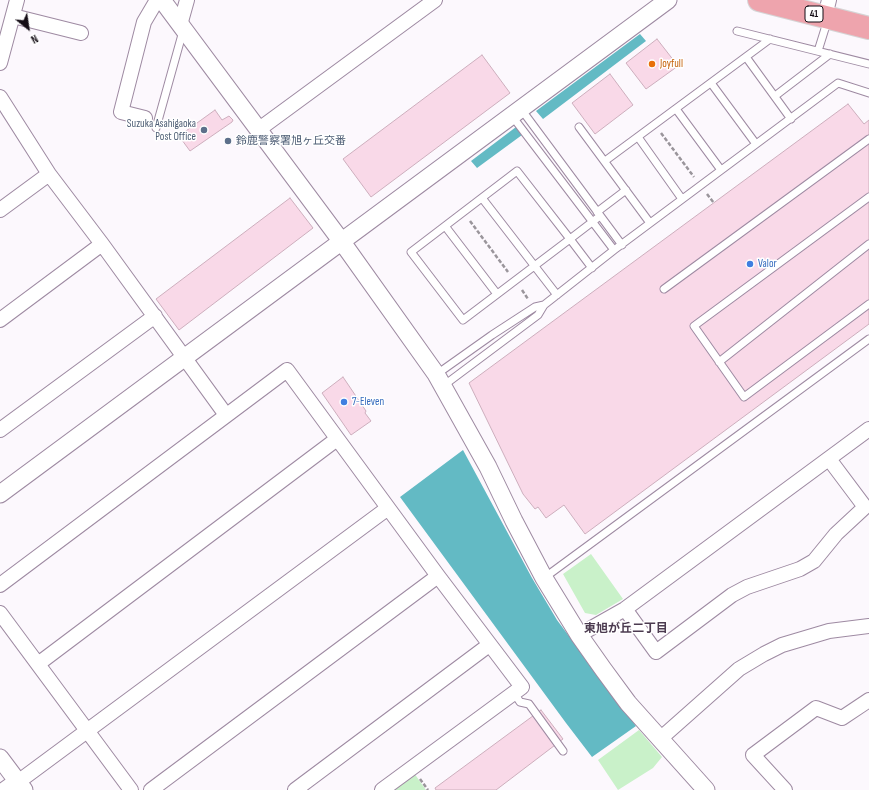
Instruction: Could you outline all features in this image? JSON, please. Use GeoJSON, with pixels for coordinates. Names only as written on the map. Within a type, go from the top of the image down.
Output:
{"type":"FeatureCollection","features":[{"type":"Feature","properties":{"kind":"main road","name":"41"},"geometry":{"type":"LineString","coordinates":[[759,0],[828,11],[869,28]]}},
{"type":"Feature","properties":{"kind":"street"},"geometry":{"type":"LineString","coordinates":[[0,63],[17,0]]}},
{"type":"Feature","properties":{"kind":"street"},"geometry":{"type":"LineString","coordinates":[[145,118],[122,112],[144,22],[157,0]]}},
{"type":"Feature","properties":{"kind":"street"},"geometry":{"type":"LineString","coordinates":[[162,0],[342,242],[440,380],[488,467],[544,578],[579,635],[628,703],[706,790]]}},
{"type":"Feature","properties":{"kind":"street"},"geometry":{"type":"LineString","coordinates":[[182,27],[187,0]]}},
{"type":"Feature","properties":{"kind":"street"},"geometry":{"type":"LineString","coordinates":[[258,130],[435,0]]}},
{"type":"Feature","properties":{"kind":"street"},"geometry":{"type":"LineString","coordinates":[[0,494],[668,0]]}},
{"type":"Feature","properties":{"kind":"street"},"geometry":{"type":"LineString","coordinates":[[13,16],[81,33]]}},
{"type":"Feature","properties":{"kind":"street"},"geometry":{"type":"LineString","coordinates":[[0,99],[49,174],[155,316],[226,415]]}},
{"type":"Feature","properties":{"kind":"street"},"geometry":{"type":"LineString","coordinates":[[0,210],[49,174]]}},
{"type":"Feature","properties":{"kind":"street"},"geometry":{"type":"LineString","coordinates":[[0,320],[102,244]]}},
{"type":"Feature","properties":{"kind":"street"},"geometry":{"type":"LineString","coordinates":[[0,430],[155,316]]}},
{"type":"Feature","properties":{"kind":"street"},"geometry":{"type":"LineString","coordinates":[[0,585],[287,370],[489,645],[522,687],[382,790]]}},
{"type":"Feature","properties":{"kind":"street"},"geometry":{"type":"LineString","coordinates":[[579,635],[625,609],[869,429]]}},
{"type":"Feature","properties":{"kind":"street"},"geometry":{"type":"LineString","coordinates":[[38,664],[337,439]]}},
{"type":"Feature","properties":{"kind":"street"},"geometry":{"type":"LineString","coordinates":[[625,609],[656,652],[732,595],[747,587],[800,569],[814,561],[836,534],[865,507],[829,459]]}},
{"type":"Feature","properties":{"kind":"street"},"geometry":{"type":"LineString","coordinates":[[3,790],[20,784],[88,731],[388,508]]}},
{"type":"Feature","properties":{"kind":"street"},"geometry":{"type":"LineString","coordinates":[[151,790],[438,576]]}},
{"type":"Feature","properties":{"kind":"street"},"geometry":{"type":"LineString","coordinates":[[0,613],[131,790]]}},
{"type":"Feature","properties":{"kind":"street"},"geometry":{"type":"LineString","coordinates":[[660,738],[738,669],[764,654],[782,645],[829,631],[869,626]]}},
{"type":"Feature","properties":{"kind":"street"},"geometry":{"type":"LineString","coordinates":[[295,790],[489,645]]}},
{"type":"Feature","properties":{"kind":"street"},"geometry":{"type":"LineString","coordinates":[[784,790],[753,755],[816,708],[842,718],[869,700]]}},
{"type":"Feature","properties":{"kind":"street"},"geometry":{"type":"LineString","coordinates":[[0,758],[20,784]]}},
{"type":"Feature","properties":{"kind":"lane"},"geometry":{"type":"LineString","coordinates":[[818,51],[828,11]]}},
{"type":"Feature","properties":{"kind":"lane"},"geometry":{"type":"LineString","coordinates":[[156,128],[182,27]]}},
{"type":"Feature","properties":{"kind":"lane"},"geometry":{"type":"LineString","coordinates":[[737,31],[869,64]]}},
{"type":"Feature","properties":{"kind":"lane"},"geometry":{"type":"LineString","coordinates":[[605,162],[770,39]]}},
{"type":"Feature","properties":{"kind":"lane"},"geometry":{"type":"LineString","coordinates":[[775,96],[830,54]]}},
{"type":"Feature","properties":{"kind":"lane"},"geometry":{"type":"LineString","coordinates":[[746,57],[791,118]]}},
{"type":"Feature","properties":{"kind":"lane"},"geometry":{"type":"LineString","coordinates":[[711,83],[756,144]]}},
{"type":"Feature","properties":{"kind":"lane"},"geometry":{"type":"LineString","coordinates":[[440,380],[538,315],[544,305],[614,250],[838,84],[869,93]]}},
{"type":"Feature","properties":{"kind":"lane"},"geometry":{"type":"LineString","coordinates":[[676,109],[721,170]]}},
{"type":"Feature","properties":{"kind":"lane"},"geometry":{"type":"LineString","coordinates":[[516,112],[622,245]]}},
{"type":"Feature","properties":{"kind":"lane"},"geometry":{"type":"LineString","coordinates":[[516,112],[614,250]]}},
{"type":"Feature","properties":{"kind":"lane"},"geometry":{"type":"LineString","coordinates":[[579,127],[650,223]]}},
{"type":"Feature","properties":{"kind":"lane"},"geometry":{"type":"LineString","coordinates":[[638,137],[682,199]]}},
{"type":"Feature","properties":{"kind":"lane"},"geometry":{"type":"LineString","coordinates":[[664,289],[869,139]]}},
{"type":"Feature","properties":{"kind":"lane"},"geometry":{"type":"LineString","coordinates":[[592,268],[570,240],[517,172],[411,252],[463,320],[570,240],[593,222],[598,214],[626,190]]}},
{"type":"Feature","properties":{"kind":"lane"},"geometry":{"type":"LineString","coordinates":[[869,197],[694,326],[744,397],[869,304]]}},
{"type":"Feature","properties":{"kind":"lane"},"geometry":{"type":"LineString","coordinates":[[482,198],[557,294]]}},
{"type":"Feature","properties":{"kind":"lane"},"geometry":{"type":"LineString","coordinates":[[445,226],[497,294]]}},
{"type":"Feature","properties":{"kind":"lane"},"geometry":{"type":"LineString","coordinates":[[719,362],[869,244]]}},
{"type":"Feature","properties":{"kind":"lane"},"geometry":{"type":"LineString","coordinates":[[440,380],[504,327],[535,307],[544,305]]}},
{"type":"Feature","properties":{"kind":"lane"},"geometry":{"type":"LineString","coordinates":[[544,578],[869,339]]}},
{"type":"Feature","properties":{"kind":"lane"},"geometry":{"type":"LineString","coordinates":[[514,694],[520,702],[529,704],[563,751]]}},
{"type":"Feature","properties":{"kind":"path"},"geometry":{"type":"LineString","coordinates":[[654,125],[714,203]]}},
{"type":"Feature","properties":{"kind":"green space"},"geometry":{"type":"Polygon","coordinates":[[[591,554],[623,599],[596,615],[585,613],[563,574],[591,554]]]}},
{"type":"Feature","properties":{"kind":"green space"},"geometry":{"type":"Polygon","coordinates":[[[639,730],[662,757],[653,768],[618,790],[598,760],[639,730]]]}},
{"type":"Feature","properties":{"kind":"green space"},"geometry":{"type":"Polygon","coordinates":[[[414,773],[426,790],[392,790],[414,773]]]}},
{"type":"Feature","properties":{"kind":"water"},"geometry":{"type":"Polygon","coordinates":[[[640,34],[646,41],[543,119],[536,111],[640,34]]]}},
{"type":"Feature","properties":{"kind":"water"},"geometry":{"type":"Polygon","coordinates":[[[516,127],[522,135],[477,168],[471,161],[516,127]]]}},
{"type":"Feature","properties":{"kind":"water"},"geometry":{"type":"Polygon","coordinates":[[[463,450],[532,578],[557,620],[636,726],[592,757],[400,497],[463,450]]]}},
{"type":"Feature","properties":{"kind":"building","name":"Joyfull"},"geometry":{"type":"Polygon","coordinates":[[[657,39],[678,66],[646,89],[626,63],[657,39]]]}},
{"type":"Feature","properties":{"kind":"building"},"geometry":{"type":"Polygon","coordinates":[[[482,55],[510,93],[371,197],[343,159],[482,55]]]}},
{"type":"Feature","properties":{"kind":"building"},"geometry":{"type":"Polygon","coordinates":[[[610,74],[633,105],[595,134],[572,103],[610,74]]]}},
{"type":"Feature","properties":{"kind":"building","name":"Valor"},"geometry":{"type":"Polygon","coordinates":[[[848,104],[864,124],[869,120],[869,324],[585,534],[564,505],[546,518],[538,507],[535,509],[523,494],[469,383],[848,104]]]}},
{"type":"Feature","properties":{"kind":"building"},"geometry":{"type":"Polygon","coordinates":[[[215,110],[222,120],[229,116],[233,120],[232,122],[190,151],[179,136],[215,110]]]}},
{"type":"Feature","properties":{"kind":"building"},"geometry":{"type":"Polygon","coordinates":[[[290,198],[313,228],[179,330],[156,299],[290,198]]]}},
{"type":"Feature","properties":{"kind":"building","name":"7-Eleven"},"geometry":{"type":"Polygon","coordinates":[[[343,377],[371,421],[351,435],[322,393],[343,377]]]}},
{"type":"Feature","properties":{"kind":"building"},"geometry":{"type":"Polygon","coordinates":[[[541,710],[563,739],[496,790],[436,790],[435,788],[541,710]]]}},
{"type":"Feature","properties":{"kind":"place","name":"Joyfull"},"geometry":{"type":"Point","coordinates":[652,64]}},
{"type":"Feature","properties":{"kind":"place","name":"Suzuka Asahigaoka Post Office"},"geometry":{"type":"Point","coordinates":[204,130]}},
{"type":"Feature","properties":{"kind":"place","name":"鈴鹿警察署旭ヶ丘交番"},"geometry":{"type":"Point","coordinates":[228,141]}},
{"type":"Feature","properties":{"kind":"place","name":"Valor"},"geometry":{"type":"Point","coordinates":[750,264]}},
{"type":"Feature","properties":{"kind":"place","name":"7-Eleven"},"geometry":{"type":"Point","coordinates":[344,402]}},
{"type":"Feature","properties":{"kind":"district","name":"東旭が丘二丁目"},"geometry":{"type":"Point","coordinates":[626,629]}}]}
